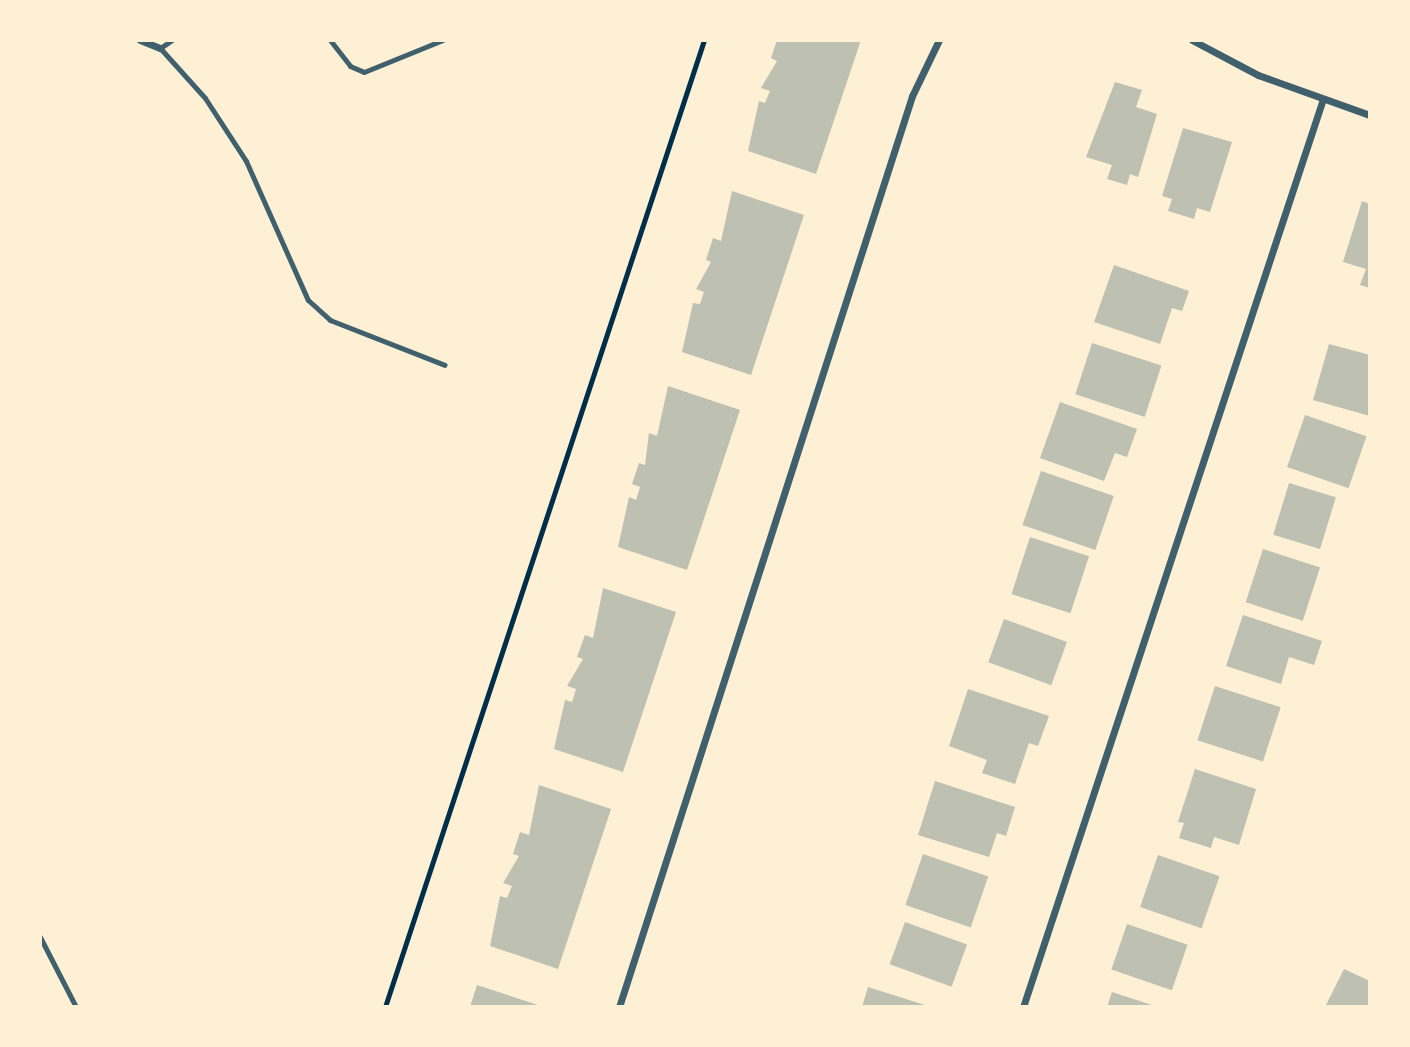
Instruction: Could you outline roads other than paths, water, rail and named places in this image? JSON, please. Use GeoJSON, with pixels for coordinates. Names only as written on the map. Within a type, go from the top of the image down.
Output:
{"type":"FeatureCollection","features":[{"type":"Feature","properties":{"kind":"street"},"geometry":{"type":"LineString","coordinates":[[140,40],[160,47]]}},
{"type":"Feature","properties":{"kind":"street"},"geometry":{"type":"LineString","coordinates":[[619,1007],[912,96],[939,40]]}},
{"type":"Feature","properties":{"kind":"street"},"geometry":{"type":"LineString","coordinates":[[1192,40],[1226,61],[1323,99],[1370,114]]}},
{"type":"Feature","properties":{"kind":"street"},"geometry":{"type":"LineString","coordinates":[[1023,1007],[1323,99]]}},
{"type":"Feature","properties":{"kind":"lane"},"geometry":{"type":"LineString","coordinates":[[173,40],[160,47],[205,98],[246,161],[308,300],[330,320],[445,365]]}},
{"type":"Feature","properties":{"kind":"lane"},"geometry":{"type":"LineString","coordinates":[[330,40],[350,66],[364,72],[443,40]]}},
{"type":"Feature","properties":{"kind":"lane"},"geometry":{"type":"LineString","coordinates":[[40,937],[76,1007]]}}]}
